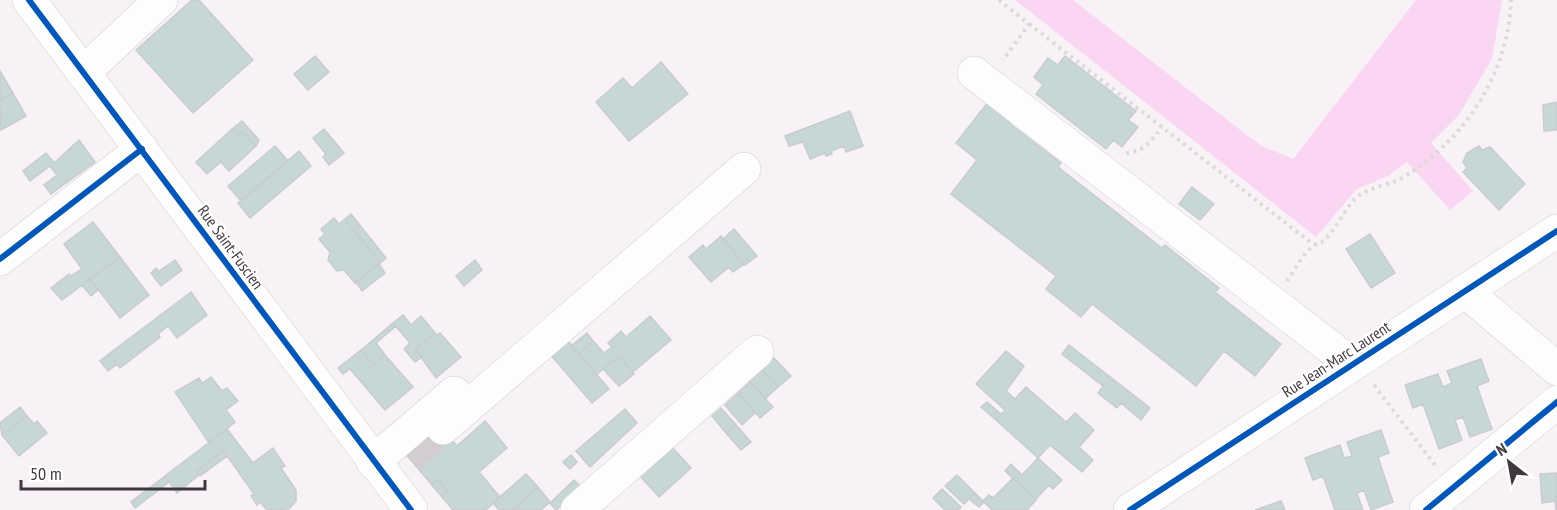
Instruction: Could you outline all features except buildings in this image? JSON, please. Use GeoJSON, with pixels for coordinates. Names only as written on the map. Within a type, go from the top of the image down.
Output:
{"type":"FeatureCollection","features":[{"type":"Feature","properties":{"kind":"street","name":"Rue Saint-Fuscien"},"geometry":{"type":"LineString","coordinates":[[29,0],[83,73],[389,465],[411,510]]}},
{"type":"Feature","properties":{"kind":"street"},"geometry":{"type":"LineString","coordinates":[[83,73],[161,0]]}},
{"type":"Feature","properties":{"kind":"street"},"geometry":{"type":"LineString","coordinates":[[980,78],[1352,364]]}},
{"type":"Feature","properties":{"kind":"street"},"geometry":{"type":"LineString","coordinates":[[0,259],[142,149]]}},
{"type":"Feature","properties":{"kind":"street"},"geometry":{"type":"LineString","coordinates":[[443,428],[744,169]]}},
{"type":"Feature","properties":{"kind":"street","name":"Rue Jean-Marc Laurent"},"geometry":{"type":"LineString","coordinates":[[1130,510],[1557,231]]}},
{"type":"Feature","properties":{"kind":"street"},"geometry":{"type":"LineString","coordinates":[[1465,291],[1557,369]]}},
{"type":"Feature","properties":{"kind":"street"},"geometry":{"type":"LineString","coordinates":[[389,465],[551,311]]}},
{"type":"Feature","properties":{"kind":"street"},"geometry":{"type":"LineString","coordinates":[[577,510],[757,352]]}},
{"type":"Feature","properties":{"kind":"street"},"geometry":{"type":"LineString","coordinates":[[1426,510],[1557,402]]}},
{"type":"Feature","properties":{"kind":"path"},"geometry":{"type":"LineString","coordinates":[[999,0],[1314,245]]}},
{"type":"Feature","properties":{"kind":"path"},"geometry":{"type":"LineString","coordinates":[[1271,302],[1314,245],[1323,242],[1358,196],[1401,179],[1427,161],[1454,137],[1476,107],[1495,74],[1510,26],[1511,0]]}},
{"type":"Feature","properties":{"kind":"path"},"geometry":{"type":"LineString","coordinates":[[980,78],[1029,24]]}},
{"type":"Feature","properties":{"kind":"path"},"geometry":{"type":"LineString","coordinates":[[1102,172],[1111,158],[1122,153],[1138,152],[1148,145],[1162,127]]}},
{"type":"Feature","properties":{"kind":"path"},"geometry":{"type":"LineString","coordinates":[[1352,364],[1379,390],[1453,489]]}},
{"type":"Feature","properties":{"kind":"shaded area"},"geometry":{"type":"Polygon","coordinates":[[[1015,0],[1073,0],[1248,136],[1262,146],[1293,159],[1416,0],[1502,0],[1492,59],[1458,116],[1431,143],[1473,191],[1450,210],[1407,162],[1388,176],[1357,189],[1316,237],[1015,0]]]}},
{"type":"Feature","properties":{"kind":"tunnel"},"geometry":{"type":"LineString","coordinates":[[408,457],[443,428]]}},
{"type":"Feature","properties":{"kind":"cycle path"},"geometry":{"type":"LineString","coordinates":[[29,0],[411,510]]}},
{"type":"Feature","properties":{"kind":"cycle path"},"geometry":{"type":"LineString","coordinates":[[0,259],[142,149]]}},
{"type":"Feature","properties":{"kind":"cycle path"},"geometry":{"type":"LineString","coordinates":[[1130,510],[1557,231]]}},
{"type":"Feature","properties":{"kind":"cycle path"},"geometry":{"type":"LineString","coordinates":[[1426,510],[1557,402]]}}]}
